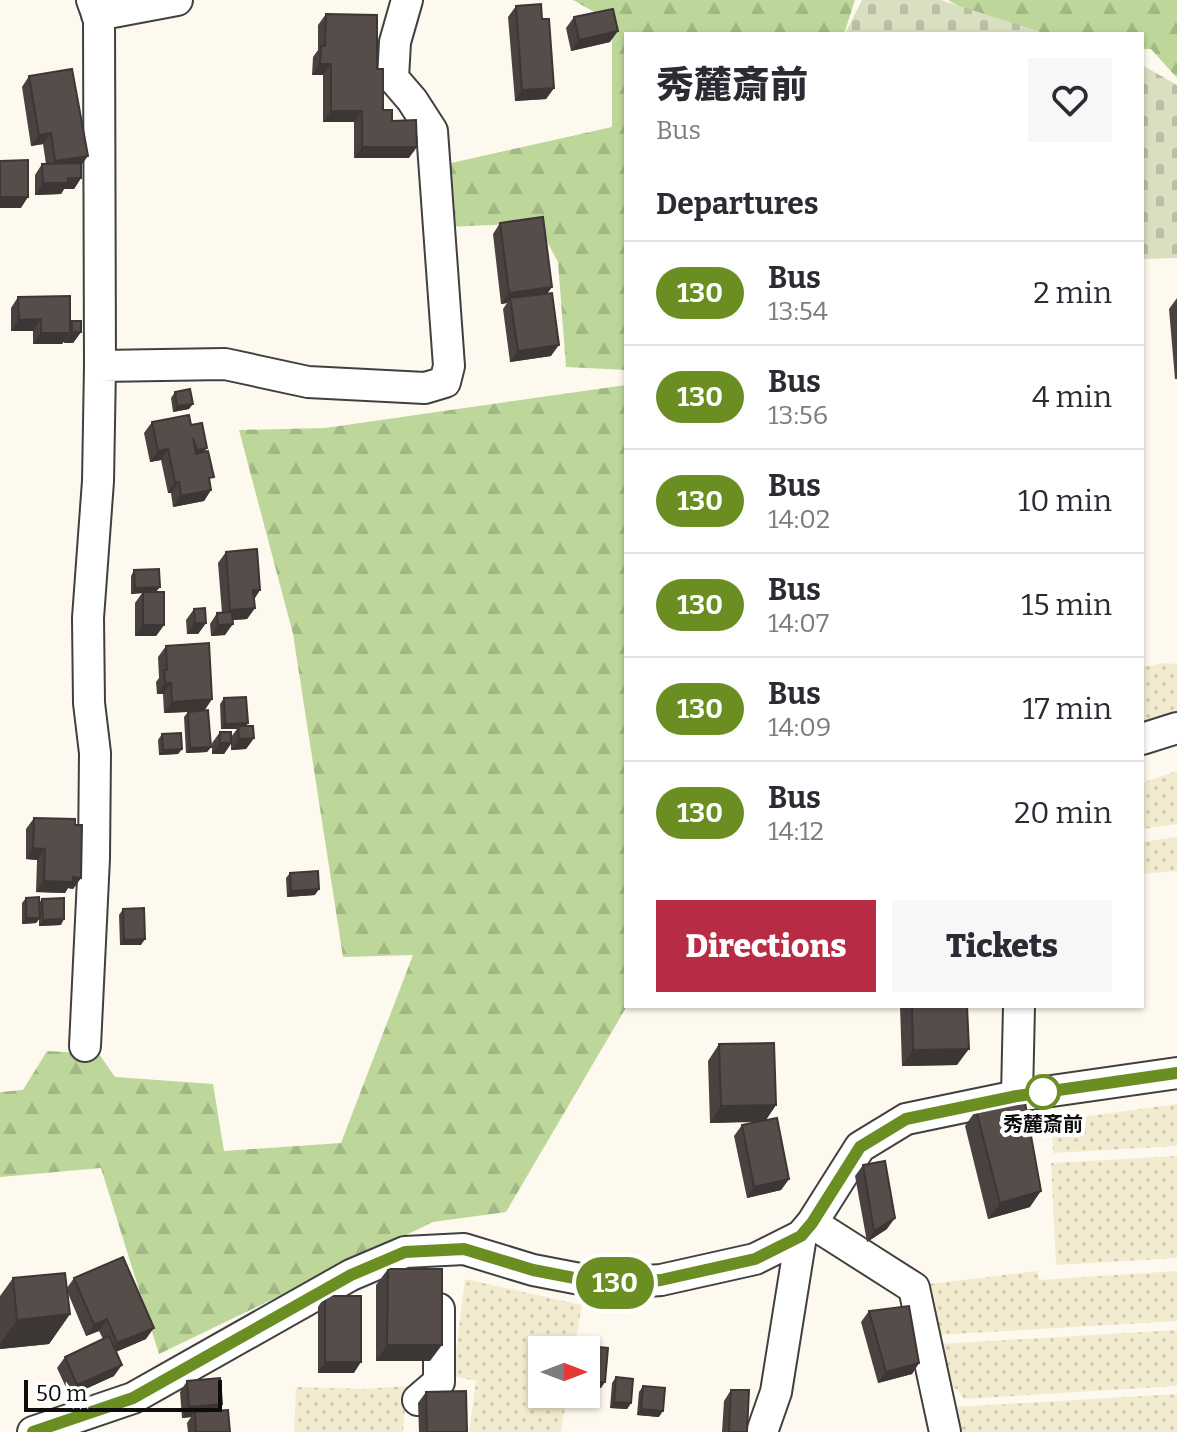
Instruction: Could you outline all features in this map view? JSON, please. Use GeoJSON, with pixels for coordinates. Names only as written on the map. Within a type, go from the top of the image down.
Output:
{"type":"FeatureCollection","features":[{"type":"Feature","properties":{"kind":"street"},"geometry":{"type":"LineString","coordinates":[[85,1046],[95,768],[89,703],[88,618],[98,481],[100,366],[101,204],[94,8],[177,0]]}},
{"type":"Feature","properties":{"kind":"street"},"geometry":{"type":"LineString","coordinates":[[100,366],[225,364],[308,382],[425,388],[445,382],[449,366],[432,131],[393,78],[395,42],[407,0]]}},
{"type":"Feature","properties":{"kind":"street"},"geometry":{"type":"LineString","coordinates":[[1144,738],[1177,728]]}},
{"type":"Feature","properties":{"kind":"street"},"geometry":{"type":"LineString","coordinates":[[1017,1096],[1019,1008]]}},
{"type":"Feature","properties":{"kind":"street"},"geometry":{"type":"LineString","coordinates":[[762,1432],[776,1392],[806,1230],[860,1147],[906,1119],[1017,1096],[1177,1073]]}},
{"type":"Feature","properties":{"kind":"street"},"geometry":{"type":"LineString","coordinates":[[33,1432],[133,1398],[351,1275],[405,1252],[464,1249],[533,1270],[606,1284],[661,1280],[755,1259],[806,1230]]}},
{"type":"Feature","properties":{"kind":"street"},"geometry":{"type":"LineString","coordinates":[[806,1230],[914,1288],[945,1432]]}},
{"type":"Feature","properties":{"kind":"street"},"geometry":{"type":"LineString","coordinates":[[418,1400],[439,1382],[439,1251]]}},
{"type":"Feature","properties":{"kind":"shaded area"},"geometry":{"type":"Polygon","coordinates":[[[1177,664],[1177,718],[1144,728],[1144,667],[1177,664]]]}},
{"type":"Feature","properties":{"kind":"shaded area"},"geometry":{"type":"Polygon","coordinates":[[[1177,771],[1177,824],[1144,829],[1144,782],[1177,771]]]}},
{"type":"Feature","properties":{"kind":"shaded area"},"geometry":{"type":"Polygon","coordinates":[[[1177,837],[1177,871],[1144,874],[1144,842],[1177,837]]]}},
{"type":"Feature","properties":{"kind":"shaded area"},"geometry":{"type":"Polygon","coordinates":[[[1177,1104],[1177,1146],[1053,1153],[1052,1121],[1177,1104]]]}},
{"type":"Feature","properties":{"kind":"shaded area"},"geometry":{"type":"Polygon","coordinates":[[[1177,1156],[1177,1258],[1056,1265],[1051,1163],[1177,1156]]]}},
{"type":"Feature","properties":{"kind":"shaded area"},"geometry":{"type":"Polygon","coordinates":[[[1037,1271],[1039,1280],[1177,1271],[1177,1321],[938,1335],[929,1284],[1037,1271]]]}},
{"type":"Feature","properties":{"kind":"shaded area"},"geometry":{"type":"Polygon","coordinates":[[[465,1279],[582,1305],[576,1336],[528,1336],[528,1408],[565,1408],[561,1432],[469,1432],[476,1381],[453,1376],[465,1279]]]}},
{"type":"Feature","properties":{"kind":"shaded area"},"geometry":{"type":"Polygon","coordinates":[[[1177,1330],[1177,1386],[964,1399],[958,1390],[946,1384],[939,1344],[1177,1330]]]}},
{"type":"Feature","properties":{"kind":"shaded area"},"geometry":{"type":"Polygon","coordinates":[[[407,1386],[403,1432],[294,1432],[296,1387],[365,1389],[407,1386]]]}},
{"type":"Feature","properties":{"kind":"shaded area"},"geometry":{"type":"Polygon","coordinates":[[[1177,1394],[1177,1432],[959,1432],[954,1407],[1177,1394]]]}},
{"type":"Feature","properties":{"kind":"green space"},"geometry":{"type":"Polygon","coordinates":[[[573,0],[855,0],[845,32],[624,32],[624,370],[566,367],[558,262],[537,223],[446,227],[438,166],[612,127],[612,22],[573,0]]]}},
{"type":"Feature","properties":{"kind":"green space"},"geometry":{"type":"Polygon","coordinates":[[[862,0],[941,0],[1041,32],[846,32],[862,0]]]}},
{"type":"Feature","properties":{"kind":"green space"},"geometry":{"type":"Polygon","coordinates":[[[948,0],[1177,0],[1177,78],[1151,49],[1144,49],[1144,32],[1005,32],[948,0]]]}},
{"type":"Feature","properties":{"kind":"green space"},"geometry":{"type":"Polygon","coordinates":[[[1144,66],[1177,85],[1177,258],[1144,259],[1144,66]]]}},
{"type":"Feature","properties":{"kind":"green space"},"geometry":{"type":"Polygon","coordinates":[[[624,385],[626,1008],[506,1212],[433,1222],[159,1354],[101,1168],[0,1177],[0,1092],[23,1090],[47,1051],[99,1054],[115,1077],[213,1084],[224,1151],[341,1143],[413,955],[343,957],[293,634],[239,430],[325,428],[624,385]]]}},
{"type":"Feature","properties":{"kind":"building"},"geometry":{"type":"Polygon","coordinates":[[[541,4],[542,19],[549,19],[554,88],[522,90],[516,6],[541,4]]]}},
{"type":"Feature","properties":{"kind":"building"},"geometry":{"type":"Polygon","coordinates":[[[613,9],[618,31],[579,40],[574,17],[613,9]]]}},
{"type":"Feature","properties":{"kind":"building"},"geometry":{"type":"Polygon","coordinates":[[[326,14],[377,15],[377,69],[383,69],[383,110],[392,110],[392,121],[416,120],[417,147],[362,147],[362,111],[331,111],[331,64],[320,64],[321,46],[325,46],[326,14]]]}},
{"type":"Feature","properties":{"kind":"building"},"geometry":{"type":"Polygon","coordinates":[[[72,69],[88,156],[55,161],[51,133],[39,135],[29,76],[72,69]]]}},
{"type":"Feature","properties":{"kind":"building"},"geometry":{"type":"Polygon","coordinates":[[[28,160],[28,197],[0,197],[0,161],[28,160]]]}},
{"type":"Feature","properties":{"kind":"building"},"geometry":{"type":"Polygon","coordinates":[[[81,163],[81,178],[68,178],[68,183],[43,183],[42,164],[81,163]]]}},
{"type":"Feature","properties":{"kind":"building"},"geometry":{"type":"Polygon","coordinates":[[[543,217],[552,287],[509,293],[500,223],[543,217]]]}},
{"type":"Feature","properties":{"kind":"building"},"geometry":{"type":"Polygon","coordinates":[[[552,293],[559,345],[518,351],[510,298],[552,293]]]}},
{"type":"Feature","properties":{"kind":"building"},"geometry":{"type":"Polygon","coordinates":[[[70,296],[70,333],[41,333],[41,319],[19,320],[18,297],[70,296]]]}},
{"type":"Feature","properties":{"kind":"building"},"geometry":{"type":"Polygon","coordinates":[[[72,321],[81,321],[81,332],[72,332],[72,321]]]}},
{"type":"Feature","properties":{"kind":"building"},"geometry":{"type":"Polygon","coordinates":[[[190,389],[193,404],[177,406],[175,392],[190,389]]]}},
{"type":"Feature","properties":{"kind":"building"},"geometry":{"type":"Polygon","coordinates":[[[189,415],[191,425],[202,423],[207,448],[197,450],[193,438],[196,454],[208,451],[214,477],[209,478],[211,490],[181,496],[168,449],[158,451],[152,422],[189,415]]]}},
{"type":"Feature","properties":{"kind":"building"},"geometry":{"type":"Polygon","coordinates":[[[257,549],[260,590],[253,590],[255,608],[230,610],[226,552],[257,549]]]}},
{"type":"Feature","properties":{"kind":"building"},"geometry":{"type":"Polygon","coordinates":[[[159,569],[160,587],[135,588],[134,570],[159,569]]]}},
{"type":"Feature","properties":{"kind":"building"},"geometry":{"type":"Polygon","coordinates":[[[143,592],[164,592],[164,625],[143,625],[143,592]]]}},
{"type":"Feature","properties":{"kind":"building"},"geometry":{"type":"Polygon","coordinates":[[[205,608],[206,623],[195,623],[194,609],[205,608]]]}},
{"type":"Feature","properties":{"kind":"building"},"geometry":{"type":"Polygon","coordinates":[[[232,612],[233,624],[218,625],[217,613],[232,612]]]}},
{"type":"Feature","properties":{"kind":"building"},"geometry":{"type":"Polygon","coordinates":[[[209,643],[212,699],[172,702],[171,683],[165,683],[166,646],[209,643]]]}},
{"type":"Feature","properties":{"kind":"building"},"geometry":{"type":"Polygon","coordinates":[[[246,697],[248,723],[225,724],[224,698],[246,697]]]}},
{"type":"Feature","properties":{"kind":"building"},"geometry":{"type":"Polygon","coordinates":[[[208,710],[211,747],[190,748],[188,712],[208,710]]]}},
{"type":"Feature","properties":{"kind":"building"},"geometry":{"type":"Polygon","coordinates":[[[238,726],[253,726],[254,738],[239,739],[238,726]]]}},
{"type":"Feature","properties":{"kind":"building"},"geometry":{"type":"Polygon","coordinates":[[[220,732],[231,732],[231,743],[220,743],[220,732]]]}},
{"type":"Feature","properties":{"kind":"building"},"geometry":{"type":"Polygon","coordinates":[[[181,733],[182,749],[163,750],[162,734],[181,733]]]}},
{"type":"Feature","properties":{"kind":"building"},"geometry":{"type":"Polygon","coordinates":[[[34,818],[75,819],[75,825],[82,825],[81,878],[73,877],[73,882],[44,881],[45,849],[33,848],[34,818]]]}},
{"type":"Feature","properties":{"kind":"building"},"geometry":{"type":"Polygon","coordinates":[[[318,871],[319,889],[291,891],[290,873],[318,871]]]}},
{"type":"Feature","properties":{"kind":"building"},"geometry":{"type":"Polygon","coordinates":[[[39,897],[40,918],[26,918],[26,898],[39,897]]]}},
{"type":"Feature","properties":{"kind":"building"},"geometry":{"type":"Polygon","coordinates":[[[64,898],[64,919],[43,920],[42,899],[64,898]]]}},
{"type":"Feature","properties":{"kind":"building"},"geometry":{"type":"Polygon","coordinates":[[[144,908],[145,939],[124,940],[123,909],[144,908]]]}},
{"type":"Feature","properties":{"kind":"building"},"geometry":{"type":"Polygon","coordinates":[[[912,1008],[967,1008],[969,1049],[913,1050],[912,1008]]]}},
{"type":"Feature","properties":{"kind":"building"},"geometry":{"type":"Polygon","coordinates":[[[774,1043],[776,1105],[721,1106],[719,1044],[774,1043]]]}},
{"type":"Feature","properties":{"kind":"building"},"geometry":{"type":"Polygon","coordinates":[[[1024,1097],[1041,1191],[1000,1203],[976,1110],[1024,1097]]]}},
{"type":"Feature","properties":{"kind":"building"},"geometry":{"type":"Polygon","coordinates":[[[777,1118],[789,1179],[754,1187],[742,1125],[777,1118]]]}},
{"type":"Feature","properties":{"kind":"building"},"geometry":{"type":"Polygon","coordinates":[[[885,1161],[895,1218],[874,1231],[863,1165],[885,1161]]]}},
{"type":"Feature","properties":{"kind":"building"},"geometry":{"type":"Polygon","coordinates":[[[123,1257],[154,1328],[117,1343],[107,1319],[94,1325],[74,1278],[123,1257]]]}},
{"type":"Feature","properties":{"kind":"building"},"geometry":{"type":"Polygon","coordinates":[[[388,1269],[442,1269],[442,1345],[387,1345],[388,1269]]]}},
{"type":"Feature","properties":{"kind":"building"},"geometry":{"type":"Polygon","coordinates":[[[65,1273],[70,1314],[17,1320],[13,1278],[65,1273]]]}},
{"type":"Feature","properties":{"kind":"building"},"geometry":{"type":"Polygon","coordinates":[[[325,1296],[361,1296],[361,1362],[325,1362],[325,1296]]]}},
{"type":"Feature","properties":{"kind":"building"},"geometry":{"type":"Polygon","coordinates":[[[909,1306],[919,1363],[886,1372],[869,1311],[909,1306]]]}},
{"type":"Feature","properties":{"kind":"building"},"geometry":{"type":"Polygon","coordinates":[[[109,1336],[122,1365],[77,1385],[65,1357],[109,1336]]]}},
{"type":"Feature","properties":{"kind":"building"},"geometry":{"type":"Polygon","coordinates":[[[600,1347],[608,1348],[605,1382],[600,1382],[600,1347]]]}},
{"type":"Feature","properties":{"kind":"building"},"geometry":{"type":"Polygon","coordinates":[[[616,1377],[633,1379],[631,1403],[614,1402],[616,1377]]]}},
{"type":"Feature","properties":{"kind":"building"},"geometry":{"type":"Polygon","coordinates":[[[220,1378],[222,1404],[189,1407],[187,1381],[220,1378]]]}},
{"type":"Feature","properties":{"kind":"building"},"geometry":{"type":"Polygon","coordinates":[[[643,1386],[665,1388],[663,1411],[641,1409],[643,1386]]]}},
{"type":"Feature","properties":{"kind":"building"},"geometry":{"type":"Polygon","coordinates":[[[731,1390],[749,1390],[747,1432],[729,1432],[731,1390]]]}},
{"type":"Feature","properties":{"kind":"building"},"geometry":{"type":"Polygon","coordinates":[[[466,1391],[467,1432],[427,1432],[426,1392],[466,1391]]]}},
{"type":"Feature","properties":{"kind":"building"},"geometry":{"type":"Polygon","coordinates":[[[228,1410],[230,1432],[196,1432],[195,1412],[228,1410]]]}},
{"type":"Feature","properties":{"kind":"bus line","name":"130"},"geometry":{"type":"LineString","coordinates":[[33,1432],[133,1398],[351,1275],[405,1252],[464,1249],[533,1270],[606,1284],[661,1280],[755,1259],[801,1236],[860,1147],[906,1119],[1017,1096],[1177,1073]]}},
{"type":"Feature","properties":{"kind":"place","name":"秀麓斎前"},"geometry":{"type":"Point","coordinates":[1043,1092]}}]}
